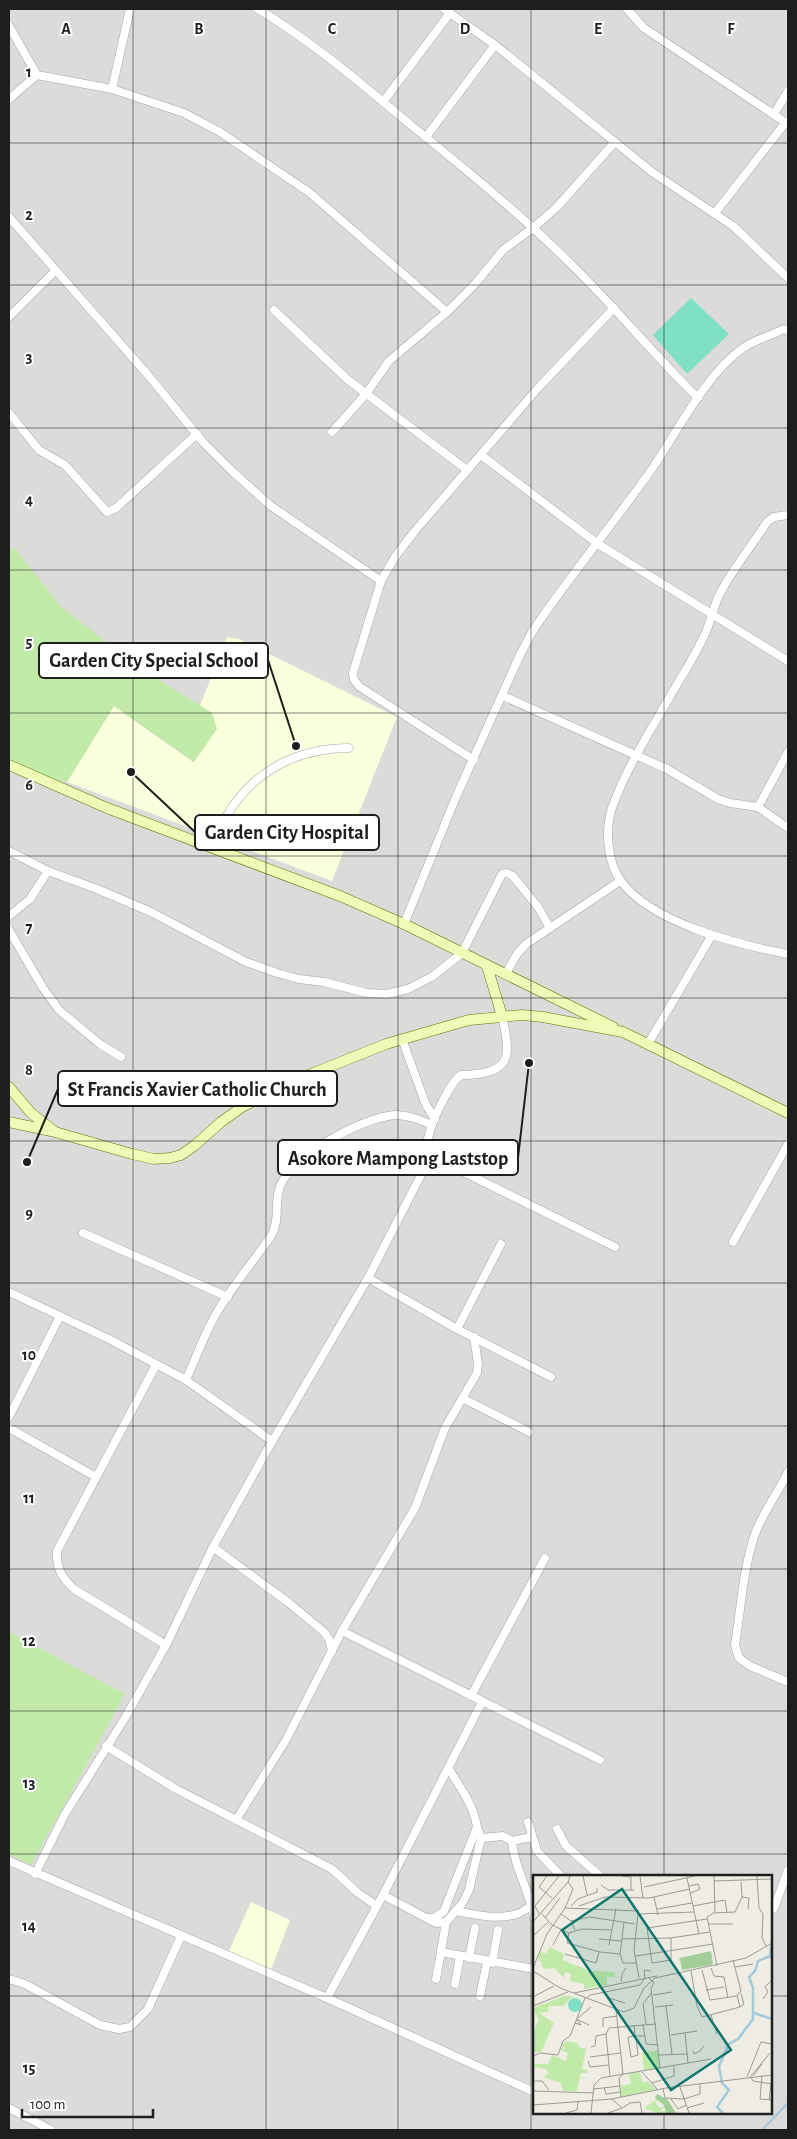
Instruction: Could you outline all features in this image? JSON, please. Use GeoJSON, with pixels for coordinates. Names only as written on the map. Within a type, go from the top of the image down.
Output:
{"type":"FeatureCollection","features":[{"type":"Feature","properties":{"kind":"street"},"geometry":{"type":"LineString","coordinates":[[112,89],[130,9]]}},
{"type":"Feature","properties":{"kind":"street"},"geometry":{"type":"LineString","coordinates":[[258,9],[326,57],[383,102],[533,228],[577,269],[665,366],[698,398]]}},
{"type":"Feature","properties":{"kind":"street"},"geometry":{"type":"LineString","coordinates":[[627,9],[644,28],[787,123],[715,213]]}},
{"type":"Feature","properties":{"kind":"street"},"geometry":{"type":"LineString","coordinates":[[383,102],[447,11],[495,45],[652,172],[733,226],[788,278]]}},
{"type":"Feature","properties":{"kind":"street"},"geometry":{"type":"LineString","coordinates":[[9,26],[37,75],[112,89],[184,113],[220,132],[310,193],[447,312]]}},
{"type":"Feature","properties":{"kind":"street"},"geometry":{"type":"LineString","coordinates":[[426,137],[495,45]]}},
{"type":"Feature","properties":{"kind":"street"},"geometry":{"type":"LineString","coordinates":[[9,99],[37,75]]}},
{"type":"Feature","properties":{"kind":"street"},"geometry":{"type":"LineString","coordinates":[[774,114],[788,92]]}},
{"type":"Feature","properties":{"kind":"street"},"geometry":{"type":"LineString","coordinates":[[332,432],[366,394],[389,362],[447,312],[475,284],[503,250],[557,207],[614,143]]}},
{"type":"Feature","properties":{"kind":"street"},"geometry":{"type":"LineString","coordinates":[[9,218],[148,375],[197,434],[234,473],[271,506],[381,581]]}},
{"type":"Feature","properties":{"kind":"street"},"geometry":{"type":"LineString","coordinates":[[9,317],[55,272]]}},
{"type":"Feature","properties":{"kind":"street"},"geometry":{"type":"LineString","coordinates":[[474,760],[360,687],[354,680],[353,673],[381,581],[395,557],[414,532],[573,349],[614,308]]}},
{"type":"Feature","properties":{"kind":"street"},"geometry":{"type":"LineString","coordinates":[[274,310],[332,366],[467,470]]}},
{"type":"Feature","properties":{"kind":"street"},"geometry":{"type":"LineString","coordinates":[[404,924],[456,797],[532,632],[654,466],[698,398],[729,360],[743,348],[787,328]]}},
{"type":"Feature","properties":{"kind":"street"},"geometry":{"type":"LineString","coordinates":[[9,413],[39,450],[65,465],[107,512],[116,508],[197,434]]}},
{"type":"Feature","properties":{"kind":"street"},"geometry":{"type":"LineString","coordinates":[[481,455],[598,544],[788,661]]}},
{"type":"Feature","properties":{"kind":"street"},"geometry":{"type":"LineString","coordinates":[[787,514],[774,517],[767,522],[722,589],[705,634],[637,755],[612,809],[608,839],[614,866],[620,880],[638,898],[664,914],[712,935],[749,946],[788,954]]}},
{"type":"Feature","properties":{"kind":"street"},"geometry":{"type":"LineString","coordinates":[[503,696],[667,769],[718,799],[730,803],[758,807],[788,828]]}},
{"type":"Feature","properties":{"kind":"street"},"geometry":{"type":"LineString","coordinates":[[210,847],[232,806],[248,788],[268,771],[290,758],[309,751],[327,748],[349,748]]}},
{"type":"Feature","properties":{"kind":"street"},"geometry":{"type":"LineString","coordinates":[[758,807],[788,752]]}},
{"type":"Feature","properties":{"kind":"street"},"geometry":{"type":"LineString","coordinates":[[9,765],[69,793],[340,896],[404,924],[788,1113]]}},
{"type":"Feature","properties":{"kind":"street"},"geometry":{"type":"LineString","coordinates":[[10,853],[48,871],[142,908],[246,962],[277,974],[324,982],[367,993],[387,994],[408,989],[433,976],[462,953],[502,874],[507,873],[513,876],[538,907],[550,928]]}},
{"type":"Feature","properties":{"kind":"street"},"geometry":{"type":"LineString","coordinates":[[9,916],[30,899],[48,871]]}},
{"type":"Feature","properties":{"kind":"street"},"geometry":{"type":"LineString","coordinates":[[505,975],[522,949],[620,880]]}},
{"type":"Feature","properties":{"kind":"street"},"geometry":{"type":"LineString","coordinates":[[9,930],[43,988],[59,1010],[100,1044],[120,1057]]}},
{"type":"Feature","properties":{"kind":"street"},"geometry":{"type":"LineString","coordinates":[[648,1044],[712,935]]}},
{"type":"Feature","properties":{"kind":"street"},"geometry":{"type":"LineString","coordinates":[[35,1874],[64,1814],[106,1746],[126,1718],[166,1645],[213,1547],[272,1441],[368,1278],[420,1177],[427,1154],[427,1142],[434,1122],[458,1078],[493,1072],[501,1065],[507,1055],[508,1041],[487,966]]}},
{"type":"Feature","properties":{"kind":"street"},"geometry":{"type":"LineString","coordinates":[[9,1122],[154,1159],[170,1158],[181,1155],[194,1146],[221,1122],[242,1107],[306,1076],[402,1039],[469,1020],[502,1016],[543,1017],[624,1032]]}},
{"type":"Feature","properties":{"kind":"street"},"geometry":{"type":"LineString","coordinates":[[402,1039],[434,1122]]}},
{"type":"Feature","properties":{"kind":"street"},"geometry":{"type":"LineString","coordinates":[[9,1087],[31,1113],[54,1132]]}},
{"type":"Feature","properties":{"kind":"street"},"geometry":{"type":"LineString","coordinates":[[186,1380],[212,1323],[272,1234],[277,1218],[277,1198],[285,1178],[316,1148],[340,1134],[376,1120],[394,1115],[410,1116],[434,1122]]}},
{"type":"Feature","properties":{"kind":"street"},"geometry":{"type":"LineString","coordinates":[[733,1242],[788,1144]]}},
{"type":"Feature","properties":{"kind":"street"},"geometry":{"type":"LineString","coordinates":[[427,1154],[615,1247]]}},
{"type":"Feature","properties":{"kind":"street"},"geometry":{"type":"LineString","coordinates":[[83,1233],[228,1297]]}},
{"type":"Feature","properties":{"kind":"street"},"geometry":{"type":"LineString","coordinates":[[457,1329],[501,1244]]}},
{"type":"Feature","properties":{"kind":"street"},"geometry":{"type":"LineString","coordinates":[[368,1278],[457,1329],[551,1377]]}},
{"type":"Feature","properties":{"kind":"street"},"geometry":{"type":"LineString","coordinates":[[9,1292],[186,1380],[272,1441]]}},
{"type":"Feature","properties":{"kind":"street"},"geometry":{"type":"LineString","coordinates":[[9,1417],[60,1316]]}},
{"type":"Feature","properties":{"kind":"street"},"geometry":{"type":"LineString","coordinates":[[236,1820],[286,1740],[342,1632],[416,1508],[445,1428],[464,1399],[477,1373],[478,1364],[474,1337]]}},
{"type":"Feature","properties":{"kind":"street"},"geometry":{"type":"LineString","coordinates":[[156,1365],[57,1551],[56,1562],[59,1571],[74,1589],[166,1645]]}},
{"type":"Feature","properties":{"kind":"street"},"geometry":{"type":"LineString","coordinates":[[464,1399],[529,1432]]}},
{"type":"Feature","properties":{"kind":"street"},"geometry":{"type":"LineString","coordinates":[[9,1428],[96,1477]]}},
{"type":"Feature","properties":{"kind":"street"},"geometry":{"type":"LineString","coordinates":[[788,1472],[755,1534],[749,1557],[734,1645],[739,1658],[750,1666],[788,1682]]}},
{"type":"Feature","properties":{"kind":"street"},"geometry":{"type":"LineString","coordinates":[[213,1547],[289,1603],[324,1632],[329,1639],[332,1651]]}},
{"type":"Feature","properties":{"kind":"street"},"geometry":{"type":"LineString","coordinates":[[471,1696],[545,1558]]}},
{"type":"Feature","properties":{"kind":"street"},"geometry":{"type":"LineString","coordinates":[[342,1632],[600,1760]]}},
{"type":"Feature","properties":{"kind":"street"},"geometry":{"type":"LineString","coordinates":[[327,1998],[449,1769],[482,1702]]}},
{"type":"Feature","properties":{"kind":"street"},"geometry":{"type":"LineString","coordinates":[[106,1746],[176,1789],[332,1869],[358,1893],[377,1906]]}},
{"type":"Feature","properties":{"kind":"street"},"geometry":{"type":"LineString","coordinates":[[383,1895],[429,1918],[436,1924],[446,1922],[456,1912],[466,1897],[481,1838],[477,1827],[476,1814],[449,1769]]}},
{"type":"Feature","properties":{"kind":"street"},"geometry":{"type":"LineString","coordinates":[[528,1822],[540,1857],[560,1875]]}},
{"type":"Feature","properties":{"kind":"street"},"geometry":{"type":"LineString","coordinates":[[429,1918],[435,1918],[444,1911],[477,1827]]}},
{"type":"Feature","properties":{"kind":"street"},"geometry":{"type":"LineString","coordinates":[[557,1829],[566,1846],[599,1875]]}},
{"type":"Feature","properties":{"kind":"street"},"geometry":{"type":"LineString","coordinates":[[481,1838],[503,1836],[512,1841],[532,1838]]}},
{"type":"Feature","properties":{"kind":"street"},"geometry":{"type":"LineString","coordinates":[[456,1912],[482,1917],[505,1917],[519,1914],[533,1905],[519,1873],[512,1841]]}},
{"type":"Feature","properties":{"kind":"street"},"geometry":{"type":"LineString","coordinates":[[466,1859],[475,1860]]}},
{"type":"Feature","properties":{"kind":"street"},"geometry":{"type":"LineString","coordinates":[[9,1861],[35,1874],[327,1998],[533,2092]]}},
{"type":"Feature","properties":{"kind":"street"},"geometry":{"type":"LineString","coordinates":[[774,1908],[788,1870]]}},
{"type":"Feature","properties":{"kind":"street"},"geometry":{"type":"LineString","coordinates":[[436,1979],[446,1922]]}},
{"type":"Feature","properties":{"kind":"street"},"geometry":{"type":"LineString","coordinates":[[455,1984],[475,1928]]}},
{"type":"Feature","properties":{"kind":"street"},"geometry":{"type":"LineString","coordinates":[[480,1996],[498,1930]]}},
{"type":"Feature","properties":{"kind":"street"},"geometry":{"type":"LineString","coordinates":[[9,1979],[25,1984],[100,2025],[119,2029],[130,2027],[148,2009],[181,1936]]}},
{"type":"Feature","properties":{"kind":"street"},"geometry":{"type":"LineString","coordinates":[[441,1952],[533,1969]]}},
{"type":"Feature","properties":{"kind":"street"},"geometry":{"type":"LineString","coordinates":[[9,2108],[51,2130]]}},
{"type":"Feature","properties":{"kind":"shaded area"},"geometry":{"type":"Polygon","coordinates":[[[9,9],[788,9],[788,2130],[9,2130],[9,9]]]}},
{"type":"Feature","properties":{"kind":"shaded area"},"geometry":{"type":"Polygon","coordinates":[[[227,637],[239,639],[397,717],[332,881],[67,782],[114,706],[193,762],[212,713],[200,706],[227,637]]]}},
{"type":"Feature","properties":{"kind":"shaded area"},"geometry":{"type":"Polygon","coordinates":[[[251,1902],[290,1920],[271,1970],[229,1951],[251,1902]]]}},
{"type":"Feature","properties":{"kind":"green space"},"geometry":{"type":"Polygon","coordinates":[[[691,298],[729,334],[687,374],[653,335],[691,298]]]}},
{"type":"Feature","properties":{"kind":"green space"},"geometry":{"type":"Polygon","coordinates":[[[14,547],[61,607],[140,668],[212,713],[217,729],[194,762],[114,706],[67,782],[37,774],[9,760],[9,551],[14,547]]]}},
{"type":"Feature","properties":{"kind":"green space"},"geometry":{"type":"Polygon","coordinates":[[[9,1632],[125,1694],[31,1865],[9,1854],[9,1632]]]}},
{"type":"Feature","properties":{"kind":"waterway"},"geometry":{"type":"LineString","coordinates":[[762,2130],[788,2103]]}},
{"type":"Feature","properties":{"kind":"place","name":"Garden City Special School"},"geometry":{"type":"Point","coordinates":[296,746]}},
{"type":"Feature","properties":{"kind":"place","name":"Garden City Hospital"},"geometry":{"type":"Point","coordinates":[131,772]}},
{"type":"Feature","properties":{"kind":"place","name":"Asokore Mampong Laststop"},"geometry":{"type":"Point","coordinates":[529,1063]}},
{"type":"Feature","properties":{"kind":"place","name":"St Francis Xavier Catholic Church"},"geometry":{"type":"Point","coordinates":[27,1162]}}]}
